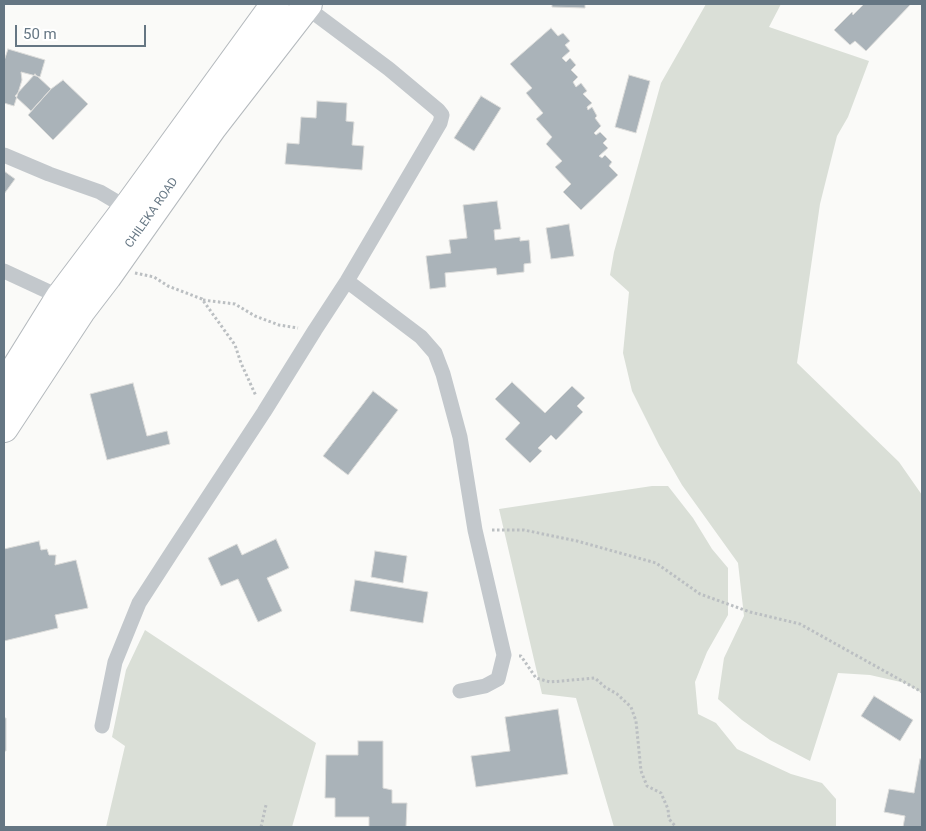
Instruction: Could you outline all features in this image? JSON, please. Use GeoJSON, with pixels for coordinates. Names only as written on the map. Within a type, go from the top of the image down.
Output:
{"type":"FeatureCollection","features":[{"type":"Feature","properties":{"kind":"highway","name":"CHILEKA ROAD"},"geometry":{"type":"LineString","coordinates":[[4,388],[60,297],[275,4]]}},
{"type":"Feature","properties":{"kind":"highway","name":"CHILEKA ROAD"},"geometry":{"type":"LineString","coordinates":[[4,428],[81,311],[212,128],[307,5]]}},
{"type":"Feature","properties":{"kind":"street"},"geometry":{"type":"LineString","coordinates":[[102,726],[115,662],[139,603],[264,412],[314,330],[348,281],[440,124],[442,115],[438,110],[307,5]]}},
{"type":"Feature","properties":{"kind":"street"},"geometry":{"type":"LineString","coordinates":[[4,155],[100,192],[127,208]]}},
{"type":"Feature","properties":{"kind":"street"},"geometry":{"type":"LineString","coordinates":[[4,271],[60,297]]}},
{"type":"Feature","properties":{"kind":"street"},"geometry":{"type":"LineString","coordinates":[[348,281],[421,337],[435,353],[443,374],[460,437],[475,530],[504,655],[498,679],[484,686],[460,691]]}},
{"type":"Feature","properties":{"kind":"path"},"geometry":{"type":"LineString","coordinates":[[107,277],[132,272],[154,277],[168,286],[202,300],[235,304],[255,316],[279,325],[314,330]]}},
{"type":"Feature","properties":{"kind":"path"},"geometry":{"type":"LineString","coordinates":[[202,300],[235,345],[241,363],[264,412]]}},
{"type":"Feature","properties":{"kind":"path"},"geometry":{"type":"LineString","coordinates":[[475,530],[524,530],[577,541],[656,563],[700,594],[750,612],[800,624],[922,692]]}},
{"type":"Feature","properties":{"kind":"path"},"geometry":{"type":"LineString","coordinates":[[504,655],[521,656],[536,678],[550,682],[596,678],[631,707],[636,721],[641,771],[647,786],[661,792],[670,819],[676,827]]}},
{"type":"Feature","properties":{"kind":"path"},"geometry":{"type":"LineString","coordinates":[[261,827],[266,805]]}},
{"type":"Feature","properties":{"kind":"shaded area"},"geometry":{"type":"Polygon","coordinates":[[[706,4],[781,4],[769,27],[869,61],[848,117],[837,136],[820,204],[797,363],[899,462],[922,495],[922,693],[905,683],[870,675],[838,673],[810,761],[770,740],[742,720],[718,699],[724,658],[744,616],[738,563],[682,485],[659,445],[632,391],[623,353],[629,292],[610,275],[614,252],[661,83],[706,4]]]}},
{"type":"Feature","properties":{"kind":"shaded area"},"geometry":{"type":"Polygon","coordinates":[[[652,486],[668,486],[693,518],[712,549],[728,568],[728,615],[707,652],[695,682],[698,714],[716,723],[737,749],[791,774],[822,783],[836,799],[836,827],[614,827],[576,698],[542,694],[499,509],[652,486]]]}},
{"type":"Feature","properties":{"kind":"shaded area"},"geometry":{"type":"Polygon","coordinates":[[[145,630],[316,743],[292,827],[106,827],[125,746],[112,737],[126,670],[145,630]]]}},
{"type":"Feature","properties":{"kind":"building"},"geometry":{"type":"Polygon","coordinates":[[[552,4],[585,4],[585,8],[552,7],[552,4]]]}},
{"type":"Feature","properties":{"kind":"building"},"geometry":{"type":"Polygon","coordinates":[[[864,4],[911,4],[866,51],[855,41],[850,45],[834,30],[852,12],[853,15],[864,4]]]}},
{"type":"Feature","properties":{"kind":"building"},"geometry":{"type":"Polygon","coordinates":[[[551,28],[558,36],[563,33],[570,41],[565,45],[570,51],[562,58],[566,62],[570,58],[576,65],[571,70],[578,77],[573,82],[576,87],[581,83],[587,91],[583,94],[592,103],[587,107],[588,110],[592,107],[597,116],[595,118],[601,126],[594,133],[596,135],[600,132],[607,139],[603,143],[608,148],[599,156],[602,158],[605,155],[612,162],[609,166],[618,175],[581,210],[563,192],[571,184],[555,167],[562,161],[546,144],[552,137],[536,119],[543,113],[526,93],[532,88],[510,64],[551,28]]]}},
{"type":"Feature","properties":{"kind":"building"},"geometry":{"type":"Polygon","coordinates":[[[8,49],[45,60],[40,77],[21,72],[22,80],[14,106],[4,103],[4,61],[8,49]]]}},
{"type":"Feature","properties":{"kind":"building"},"geometry":{"type":"Polygon","coordinates":[[[35,74],[51,89],[31,111],[15,96],[35,74]]]}},
{"type":"Feature","properties":{"kind":"building"},"geometry":{"type":"Polygon","coordinates":[[[629,75],[650,81],[636,133],[615,127],[629,75]]]}},
{"type":"Feature","properties":{"kind":"building"},"geometry":{"type":"Polygon","coordinates":[[[63,80],[88,104],[53,140],[28,115],[51,89],[63,80]]]}},
{"type":"Feature","properties":{"kind":"building"},"geometry":{"type":"Polygon","coordinates":[[[481,96],[501,108],[474,151],[454,138],[481,96]]]}},
{"type":"Feature","properties":{"kind":"building"},"geometry":{"type":"Polygon","coordinates":[[[317,101],[347,103],[346,121],[354,122],[352,145],[364,146],[362,170],[285,164],[287,143],[299,144],[301,117],[316,118],[317,101]]]}},
{"type":"Feature","properties":{"kind":"building"},"geometry":{"type":"Polygon","coordinates":[[[4,171],[15,179],[4,194],[4,171]]]}},
{"type":"Feature","properties":{"kind":"building"},"geometry":{"type":"Polygon","coordinates":[[[497,201],[501,229],[494,230],[495,240],[520,237],[520,241],[529,240],[531,263],[524,264],[524,272],[497,275],[496,268],[445,273],[446,287],[430,289],[426,256],[451,253],[449,240],[467,238],[463,205],[497,201]]]}},
{"type":"Feature","properties":{"kind":"building"},"geometry":{"type":"Polygon","coordinates":[[[569,224],[574,256],[551,259],[546,228],[569,224]]]}},
{"type":"Feature","properties":{"kind":"building"},"geometry":{"type":"Polygon","coordinates":[[[512,382],[545,413],[572,386],[585,398],[577,406],[583,412],[556,440],[551,435],[538,448],[542,451],[530,463],[505,439],[520,423],[495,399],[512,382]]]}},
{"type":"Feature","properties":{"kind":"building"},"geometry":{"type":"Polygon","coordinates":[[[133,383],[147,436],[167,431],[170,444],[107,460],[90,394],[133,383]]]}},
{"type":"Feature","properties":{"kind":"building"},"geometry":{"type":"Polygon","coordinates":[[[373,391],[398,410],[348,475],[323,456],[373,391]]]}},
{"type":"Feature","properties":{"kind":"building"},"geometry":{"type":"Polygon","coordinates":[[[276,539],[289,568],[267,578],[282,611],[258,622],[238,579],[221,586],[208,558],[237,544],[242,555],[276,539]]]}},
{"type":"Feature","properties":{"kind":"building"},"geometry":{"type":"Polygon","coordinates":[[[39,541],[41,550],[47,549],[49,555],[56,555],[55,565],[76,560],[88,608],[55,615],[58,628],[4,641],[4,549],[39,541]]]}},
{"type":"Feature","properties":{"kind":"building"},"geometry":{"type":"Polygon","coordinates":[[[375,551],[407,556],[403,583],[371,577],[375,551]]]}},
{"type":"Feature","properties":{"kind":"building"},"geometry":{"type":"Polygon","coordinates":[[[355,580],[428,592],[423,623],[350,611],[355,580]]]}},
{"type":"Feature","properties":{"kind":"building"},"geometry":{"type":"Polygon","coordinates":[[[874,696],[913,720],[900,741],[861,716],[874,696]]]}},
{"type":"Feature","properties":{"kind":"building"},"geometry":{"type":"Polygon","coordinates":[[[558,709],[568,774],[476,787],[471,756],[510,751],[505,717],[558,709]]]}},
{"type":"Feature","properties":{"kind":"building"},"geometry":{"type":"Polygon","coordinates":[[[4,718],[6,718],[6,751],[4,751],[4,718]]]}},
{"type":"Feature","properties":{"kind":"building"},"geometry":{"type":"Polygon","coordinates":[[[358,741],[383,741],[383,788],[392,790],[392,803],[407,803],[406,827],[369,827],[369,817],[335,817],[335,798],[325,798],[326,755],[358,755],[358,741]]]}},
{"type":"Feature","properties":{"kind":"building"},"geometry":{"type":"Polygon","coordinates":[[[920,759],[922,759],[922,827],[903,827],[905,816],[884,812],[889,789],[914,793],[920,759]]]}}]}
